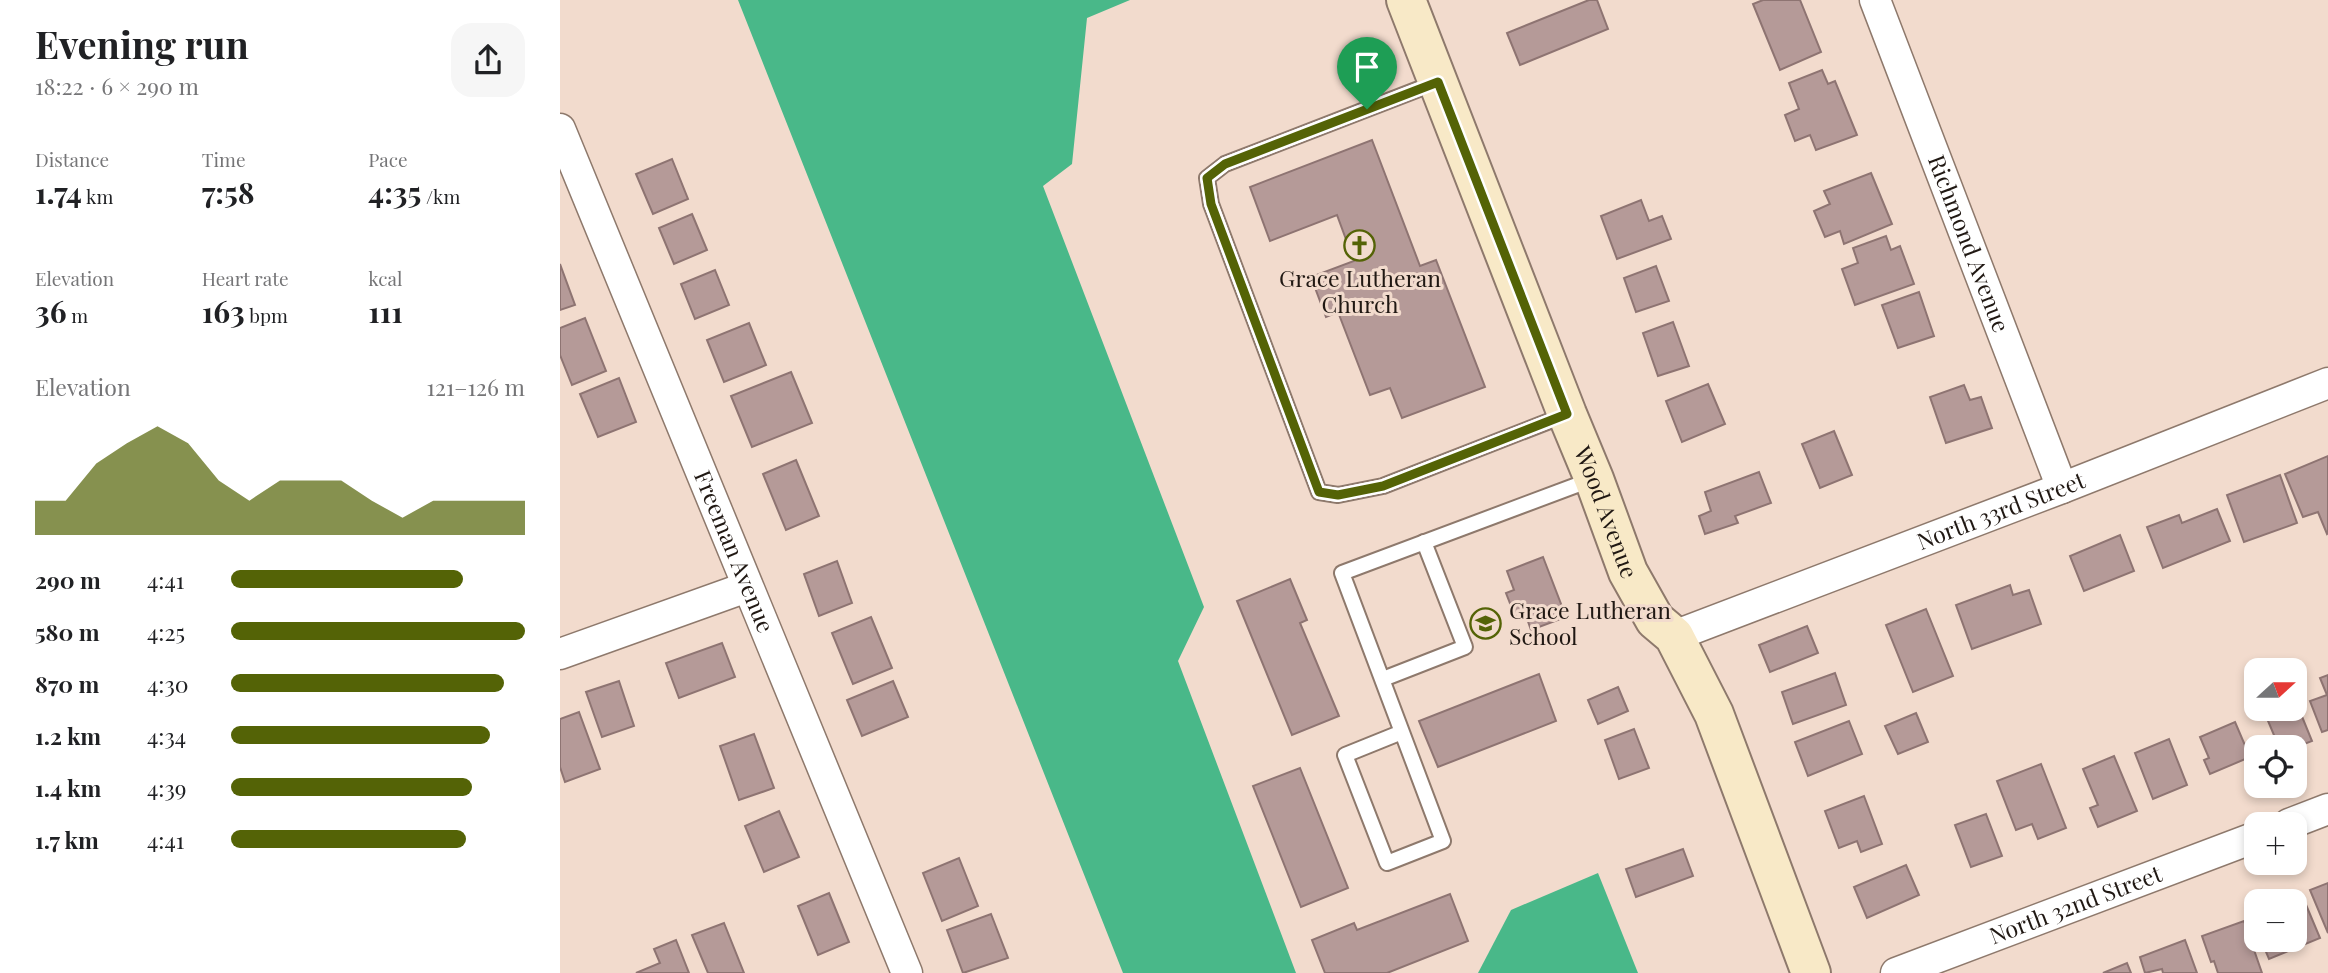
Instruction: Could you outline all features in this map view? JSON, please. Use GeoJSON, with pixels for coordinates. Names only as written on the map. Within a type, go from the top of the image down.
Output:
{"type":"FeatureCollection","features":[{"type":"Feature","properties":{"kind":"street","name":"Wood Avenue"},"geometry":{"type":"LineString","coordinates":[[1406,0],[1628,572],[1655,620],[1674,636],[1714,714],[1811,973]]}},
{"type":"Feature","properties":{"kind":"street","name":"Richmond Avenue"},"geometry":{"type":"LineString","coordinates":[[1875,0],[2062,488]]}},
{"type":"Feature","properties":{"kind":"street","name":"Freeman Avenue"},"geometry":{"type":"LineString","coordinates":[[560,129],[907,973]]}},
{"type":"Feature","properties":{"kind":"street","name":"North 33rd Street"},"geometry":{"type":"LineString","coordinates":[[1674,636],[2328,383]]}},
{"type":"Feature","properties":{"kind":"street"},"geometry":{"type":"LineString","coordinates":[[560,654],[747,587]]}},
{"type":"Feature","properties":{"kind":"street"},"geometry":{"type":"LineString","coordinates":[[2307,818],[2328,810]]}},
{"type":"Feature","properties":{"kind":"street","name":"North 32nd Street"},"geometry":{"type":"LineString","coordinates":[[1896,973],[2244,842]]}},
{"type":"Feature","properties":{"kind":"lane"},"geometry":{"type":"LineString","coordinates":[[1438,82],[1225,164],[1207,178],[1211,204],[1319,492],[1338,495],[1383,486],[1567,414]]}},
{"type":"Feature","properties":{"kind":"lane"},"geometry":{"type":"LineString","coordinates":[[1402,733],[1345,755],[1387,863],[1443,841],[1342,573],[1594,479]]}},
{"type":"Feature","properties":{"kind":"lane"},"geometry":{"type":"LineString","coordinates":[[1383,680],[1465,647],[1424,542]]}},
{"type":"Feature","properties":{"kind":"green space"},"geometry":{"type":"Polygon","coordinates":[[[738,0],[1130,0],[1087,18],[1072,164],[1043,186],[1204,607],[1178,661],[1296,973],[1123,973],[738,0]]]}},
{"type":"Feature","properties":{"kind":"green space"},"geometry":{"type":"Polygon","coordinates":[[[1598,873],[1638,973],[1478,973],[1511,910],[1598,873]]]}},
{"type":"Feature","properties":{"kind":"building"},"geometry":{"type":"Polygon","coordinates":[[[1589,0],[1597,0],[1608,29],[1520,65],[1507,33],[1589,0]]]}},
{"type":"Feature","properties":{"kind":"building"},"geometry":{"type":"Polygon","coordinates":[[[1763,0],[1800,0],[1821,52],[1780,70],[1753,4],[1763,0]]]}},
{"type":"Feature","properties":{"kind":"building"},"geometry":{"type":"Polygon","coordinates":[[[1822,70],[1828,84],[1835,81],[1857,135],[1816,150],[1810,135],[1795,141],[1785,115],[1799,109],[1789,83],[1822,70]]]}},
{"type":"Feature","properties":{"kind":"building"},"geometry":{"type":"Polygon","coordinates":[[[1372,140],[1420,266],[1436,260],[1485,387],[1402,418],[1390,388],[1370,395],[1338,312],[1326,317],[1311,277],[1354,261],[1337,215],[1270,241],[1250,187],[1372,140]]]}},
{"type":"Feature","properties":{"kind":"building"},"geometry":{"type":"Polygon","coordinates":[[[672,159],[688,199],[653,214],[636,174],[672,159]]]}},
{"type":"Feature","properties":{"kind":"building"},"geometry":{"type":"Polygon","coordinates":[[[1871,173],[1892,224],[1844,244],[1840,231],[1825,237],[1814,211],[1830,204],[1824,191],[1871,173]]]}},
{"type":"Feature","properties":{"kind":"building"},"geometry":{"type":"Polygon","coordinates":[[[1641,200],[1649,221],[1662,216],[1671,239],[1617,259],[1601,216],[1641,200]]]}},
{"type":"Feature","properties":{"kind":"building"},"geometry":{"type":"Polygon","coordinates":[[[692,214],[707,250],[674,264],[659,228],[692,214]]]}},
{"type":"Feature","properties":{"kind":"building"},"geometry":{"type":"Polygon","coordinates":[[[1886,236],[1891,250],[1900,246],[1914,284],[1855,305],[1842,269],[1858,263],[1853,248],[1886,236]]]}},
{"type":"Feature","properties":{"kind":"building"},"geometry":{"type":"Polygon","coordinates":[[[560,264],[575,305],[560,310],[560,264]]]}},
{"type":"Feature","properties":{"kind":"building"},"geometry":{"type":"Polygon","coordinates":[[[1656,266],[1669,301],[1636,312],[1624,278],[1656,266]]]}},
{"type":"Feature","properties":{"kind":"building"},"geometry":{"type":"Polygon","coordinates":[[[715,270],[729,305],[695,319],[681,284],[715,270]]]}},
{"type":"Feature","properties":{"kind":"building"},"geometry":{"type":"Polygon","coordinates":[[[1919,292],[1934,336],[1898,348],[1882,305],[1919,292]]]}},
{"type":"Feature","properties":{"kind":"building"},"geometry":{"type":"Polygon","coordinates":[[[585,318],[606,371],[572,385],[560,355],[560,328],[585,318]]]}},
{"type":"Feature","properties":{"kind":"building"},"geometry":{"type":"Polygon","coordinates":[[[1673,322],[1689,366],[1658,376],[1643,333],[1673,322]]]}},
{"type":"Feature","properties":{"kind":"building"},"geometry":{"type":"Polygon","coordinates":[[[749,323],[766,365],[724,382],[707,340],[749,323]]]}},
{"type":"Feature","properties":{"kind":"building"},"geometry":{"type":"Polygon","coordinates":[[[791,372],[812,423],[752,447],[731,396],[791,372]]]}},
{"type":"Feature","properties":{"kind":"building"},"geometry":{"type":"Polygon","coordinates":[[[619,378],[636,422],[598,437],[580,394],[619,378]]]}},
{"type":"Feature","properties":{"kind":"building"},"geometry":{"type":"Polygon","coordinates":[[[1708,384],[1725,424],[1682,442],[1666,401],[1708,384]]]}},
{"type":"Feature","properties":{"kind":"building"},"geometry":{"type":"Polygon","coordinates":[[[1964,385],[1970,400],[1981,397],[1992,428],[1946,443],[1930,397],[1964,385]]]}},
{"type":"Feature","properties":{"kind":"building"},"geometry":{"type":"Polygon","coordinates":[[[1834,431],[1852,475],[1820,488],[1802,444],[1834,431]]]}},
{"type":"Feature","properties":{"kind":"building"},"geometry":{"type":"Polygon","coordinates":[[[2328,456],[2327,534],[2318,512],[2303,517],[2285,474],[2328,456]]]}},
{"type":"Feature","properties":{"kind":"building"},"geometry":{"type":"Polygon","coordinates":[[[796,460],[819,516],[786,530],[763,474],[796,460]]]}},
{"type":"Feature","properties":{"kind":"building"},"geometry":{"type":"Polygon","coordinates":[[[1759,472],[1771,503],[1735,516],[1738,523],[1705,534],[1699,516],[1711,511],[1705,492],[1759,472]]]}},
{"type":"Feature","properties":{"kind":"building"},"geometry":{"type":"Polygon","coordinates":[[[2280,475],[2297,523],[2244,542],[2227,495],[2280,475]]]}},
{"type":"Feature","properties":{"kind":"building"},"geometry":{"type":"Polygon","coordinates":[[[2217,509],[2230,541],[2163,568],[2147,527],[2179,515],[2182,523],[2217,509]]]}},
{"type":"Feature","properties":{"kind":"building"},"geometry":{"type":"Polygon","coordinates":[[[2120,535],[2134,571],[2084,591],[2070,556],[2120,535]]]}},
{"type":"Feature","properties":{"kind":"building"},"geometry":{"type":"Polygon","coordinates":[[[1543,557],[1566,617],[1531,630],[1525,613],[1515,616],[1506,593],[1514,590],[1507,571],[1543,557]]]}},
{"type":"Feature","properties":{"kind":"building"},"geometry":{"type":"Polygon","coordinates":[[[837,561],[852,603],[819,616],[804,574],[837,561]]]}},
{"type":"Feature","properties":{"kind":"building"},"geometry":{"type":"Polygon","coordinates":[[[1290,579],[1307,620],[1300,623],[1339,716],[1292,735],[1237,601],[1290,579]]]}},
{"type":"Feature","properties":{"kind":"building"},"geometry":{"type":"Polygon","coordinates":[[[2010,585],[2013,595],[2029,590],[2041,624],[1972,649],[1956,605],[2010,585]]]}},
{"type":"Feature","properties":{"kind":"building"},"geometry":{"type":"Polygon","coordinates":[[[1926,609],[1953,676],[1913,692],[1886,625],[1926,609]]]}},
{"type":"Feature","properties":{"kind":"building"},"geometry":{"type":"Polygon","coordinates":[[[871,617],[892,668],[853,684],[832,633],[871,617]]]}},
{"type":"Feature","properties":{"kind":"building"},"geometry":{"type":"Polygon","coordinates":[[[1807,626],[1818,653],[1770,672],[1759,645],[1807,626]]]}},
{"type":"Feature","properties":{"kind":"building"},"geometry":{"type":"Polygon","coordinates":[[[722,643],[735,677],[679,698],[666,663],[722,643]]]}},
{"type":"Feature","properties":{"kind":"building"},"geometry":{"type":"Polygon","coordinates":[[[1835,673],[1846,705],[1793,724],[1782,692],[1835,673]]]}},
{"type":"Feature","properties":{"kind":"building"},"geometry":{"type":"Polygon","coordinates":[[[1539,674],[1556,721],[1438,767],[1419,721],[1539,674]]]}},
{"type":"Feature","properties":{"kind":"building"},"geometry":{"type":"Polygon","coordinates":[[[2328,675],[2328,730],[2322,732],[2310,701],[2327,695],[2320,678],[2328,675]]]}},
{"type":"Feature","properties":{"kind":"building"},"geometry":{"type":"Polygon","coordinates":[[[619,681],[634,726],[602,737],[586,692],[619,681]]]}},
{"type":"Feature","properties":{"kind":"building"},"geometry":{"type":"Polygon","coordinates":[[[893,681],[908,717],[862,736],[847,700],[893,681]]]}},
{"type":"Feature","properties":{"kind":"building"},"geometry":{"type":"Polygon","coordinates":[[[1618,687],[1628,711],[1598,724],[1588,700],[1618,687]]]}},
{"type":"Feature","properties":{"kind":"building"},"geometry":{"type":"Polygon","coordinates":[[[579,712],[600,769],[565,782],[560,767],[560,719],[579,712]]]}},
{"type":"Feature","properties":{"kind":"building"},"geometry":{"type":"Polygon","coordinates":[[[1916,713],[1928,742],[1898,754],[1885,726],[1916,713]]]}},
{"type":"Feature","properties":{"kind":"building"},"geometry":{"type":"Polygon","coordinates":[[[1849,721],[1862,754],[1808,776],[1795,742],[1849,721]]]}},
{"type":"Feature","properties":{"kind":"building"},"geometry":{"type":"Polygon","coordinates":[[[2268,721],[2304,721],[2312,741],[2307,743],[2307,735],[2274,735],[2268,721]]]}},
{"type":"Feature","properties":{"kind":"building"},"geometry":{"type":"Polygon","coordinates":[[[2235,722],[2244,743],[2244,760],[2210,774],[2204,760],[2209,758],[2200,737],[2235,722]]]}},
{"type":"Feature","properties":{"kind":"building"},"geometry":{"type":"Polygon","coordinates":[[[1634,729],[1649,768],[1619,779],[1605,740],[1634,729]]]}},
{"type":"Feature","properties":{"kind":"building"},"geometry":{"type":"Polygon","coordinates":[[[754,734],[774,788],[739,800],[720,746],[754,734]]]}},
{"type":"Feature","properties":{"kind":"building"},"geometry":{"type":"Polygon","coordinates":[[[2169,739],[2187,785],[2153,799],[2135,753],[2169,739]]]}},
{"type":"Feature","properties":{"kind":"building"},"geometry":{"type":"Polygon","coordinates":[[[2114,756],[2137,811],[2098,827],[2090,808],[2098,805],[2083,769],[2114,756]]]}},
{"type":"Feature","properties":{"kind":"building"},"geometry":{"type":"Polygon","coordinates":[[[2041,764],[2066,828],[2038,839],[2032,824],[2016,830],[1997,781],[2041,764]]]}},
{"type":"Feature","properties":{"kind":"building"},"geometry":{"type":"Polygon","coordinates":[[[1300,768],[1348,888],[1301,907],[1253,786],[1300,768]]]}},
{"type":"Feature","properties":{"kind":"building"},"geometry":{"type":"Polygon","coordinates":[[[1864,796],[1882,844],[1861,852],[1857,841],[1839,848],[1825,811],[1864,796]]]}},
{"type":"Feature","properties":{"kind":"building"},"geometry":{"type":"Polygon","coordinates":[[[779,811],[799,857],[764,872],[745,826],[779,811]]]}},
{"type":"Feature","properties":{"kind":"building"},"geometry":{"type":"Polygon","coordinates":[[[1986,814],[2002,856],[1971,867],[1955,825],[1986,814]]]}},
{"type":"Feature","properties":{"kind":"building"},"geometry":{"type":"Polygon","coordinates":[[[1683,849],[1693,876],[1636,897],[1626,869],[1683,849]]]}},
{"type":"Feature","properties":{"kind":"building"},"geometry":{"type":"Polygon","coordinates":[[[959,858],[978,906],[942,921],[923,873],[959,858]]]}},
{"type":"Feature","properties":{"kind":"building"},"geometry":{"type":"Polygon","coordinates":[[[1906,865],[1919,895],[1867,918],[1854,887],[1906,865]]]}},
{"type":"Feature","properties":{"kind":"building"},"geometry":{"type":"Polygon","coordinates":[[[2328,883],[2328,933],[2310,890],[2328,883]]]}},
{"type":"Feature","properties":{"kind":"building"},"geometry":{"type":"Polygon","coordinates":[[[829,893],[849,942],[818,955],[798,906],[829,893]]]}},
{"type":"Feature","properties":{"kind":"building"},"geometry":{"type":"Polygon","coordinates":[[[1450,894],[1468,941],[1387,973],[1325,973],[1312,940],[1354,923],[1357,930],[1450,894]]]}},
{"type":"Feature","properties":{"kind":"building"},"geometry":{"type":"Polygon","coordinates":[[[2307,907],[2320,938],[2307,943],[2307,907]]]}},
{"type":"Feature","properties":{"kind":"building"},"geometry":{"type":"Polygon","coordinates":[[[991,914],[1008,958],[963,973],[947,930],[991,914]]]}},
{"type":"Feature","properties":{"kind":"building"},"geometry":{"type":"Polygon","coordinates":[[[2244,921],[2244,952],[2255,952],[2262,973],[2218,973],[2202,936],[2244,921]]]}},
{"type":"Feature","properties":{"kind":"building"},"geometry":{"type":"Polygon","coordinates":[[[724,923],[744,973],[708,973],[692,935],[724,923]]]}},
{"type":"Feature","properties":{"kind":"building"},"geometry":{"type":"Polygon","coordinates":[[[676,940],[689,973],[636,973],[660,963],[654,949],[676,940]]]}},
{"type":"Feature","properties":{"kind":"building"},"geometry":{"type":"Polygon","coordinates":[[[2185,940],[2197,973],[2163,973],[2162,969],[2145,973],[2140,957],[2185,940]]]}},
{"type":"Feature","properties":{"kind":"building"},"geometry":{"type":"Polygon","coordinates":[[[2266,952],[2286,952],[2269,959],[2266,952]]]}},
{"type":"Feature","properties":{"kind":"building"},"geometry":{"type":"Polygon","coordinates":[[[2127,963],[2131,973],[2103,973],[2127,963]]]}},
{"type":"Feature","properties":{"kind":"place","name":"Grace Lutheran Church"},"geometry":{"type":"Point","coordinates":[1360,245]}},
{"type":"Feature","properties":{"kind":"place","name":"Grace Lutheran School"},"geometry":{"type":"Point","coordinates":[1486,624]}},
{"type":"Feature","properties":{"kind":"route"},"geometry":{"type":"LineString","coordinates":[[1438,82],[1567,414],[1383,486],[1338,495],[1319,492],[1211,204],[1207,178],[1225,164],[1367,109],[1438,82]]}}]}
